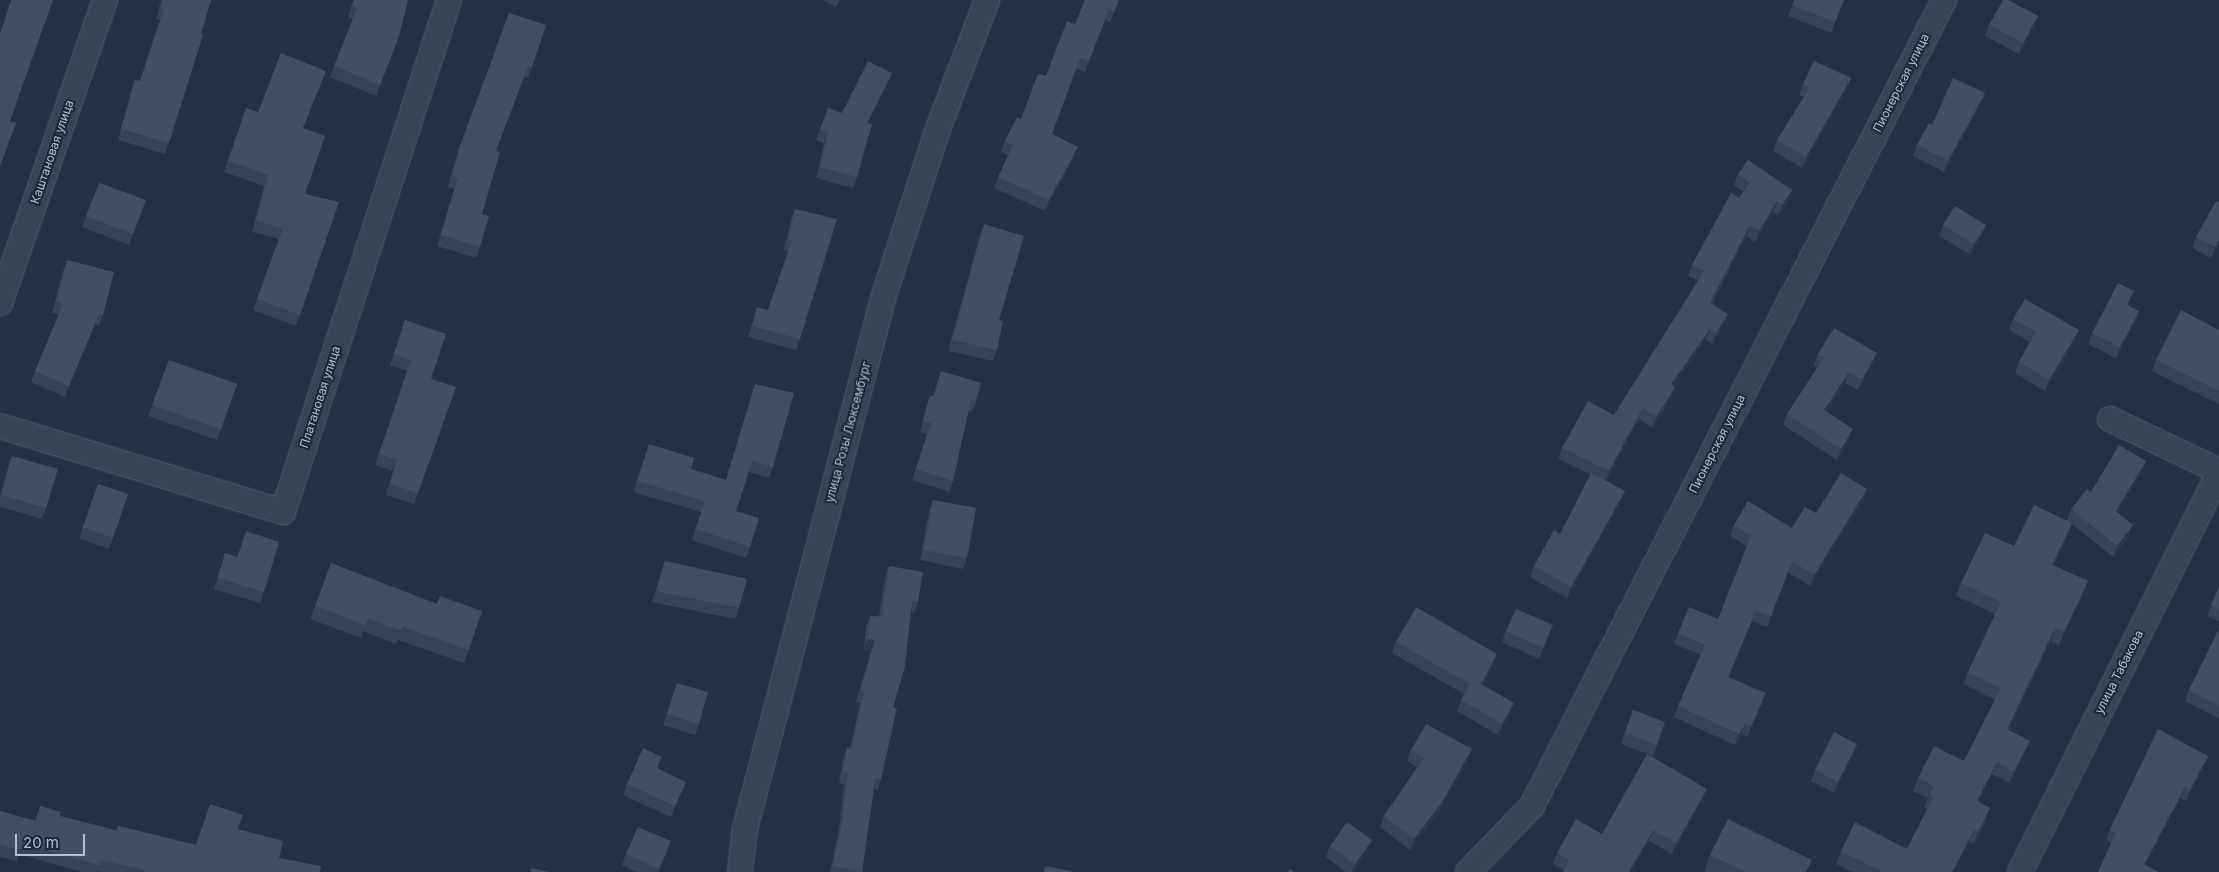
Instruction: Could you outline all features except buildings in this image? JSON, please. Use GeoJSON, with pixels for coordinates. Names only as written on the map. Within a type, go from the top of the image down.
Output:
{"type":"FeatureCollection","features":[{"type":"Feature","properties":{"kind":"street","name":"Каштановая улица"},"geometry":{"type":"LineString","coordinates":[[0,303],[105,0]]}},
{"type":"Feature","properties":{"kind":"street","name":"Платановая улица"},"geometry":{"type":"LineString","coordinates":[[0,426],[283,512],[449,0]]}},
{"type":"Feature","properties":{"kind":"street","name":"улица Розы Люксембург"},"geometry":{"type":"LineString","coordinates":[[740,872],[745,829],[884,295],[939,126],[987,0]]}},
{"type":"Feature","properties":{"kind":"street","name":"Пионерская улица"},"geometry":{"type":"LineString","coordinates":[[1468,872],[1532,806],[1944,0]]}},
{"type":"Feature","properties":{"kind":"street","name":"улица Табакова"},"geometry":{"type":"LineString","coordinates":[[2020,872],[2219,472],[2110,419]]}}]}
